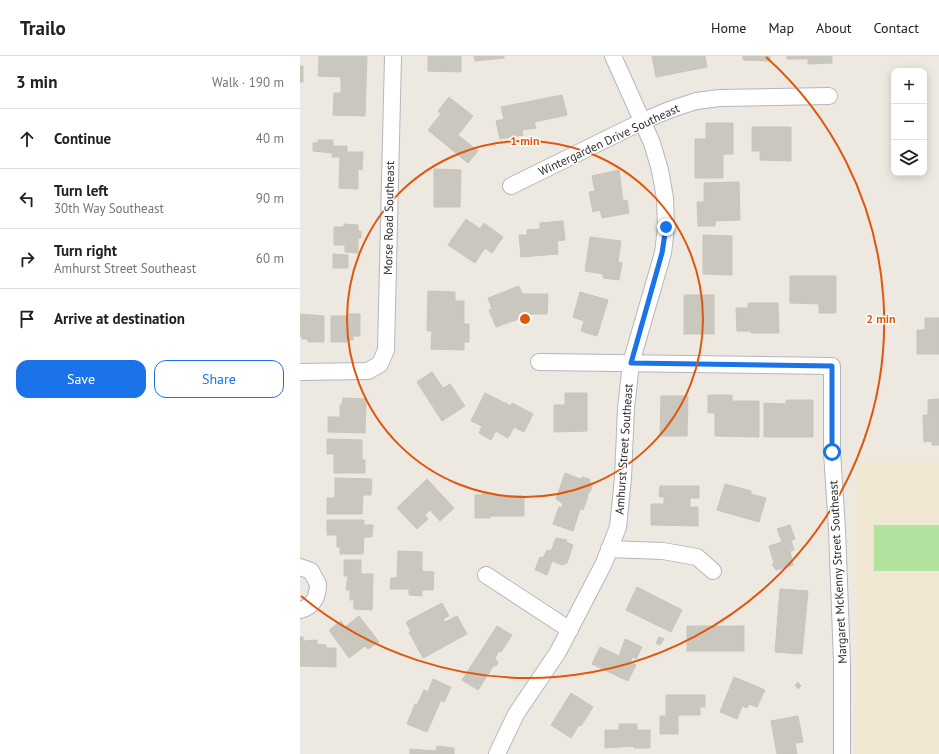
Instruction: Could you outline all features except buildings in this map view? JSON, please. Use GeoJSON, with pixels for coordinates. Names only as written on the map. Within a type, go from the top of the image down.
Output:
{"type":"FeatureCollection","features":[{"type":"Feature","properties":{"kind":"street","name":"Morse Road Southeast"},"geometry":{"type":"LineString","coordinates":[[300,372],[368,371],[380,364],[386,350],[393,56]]}},
{"type":"Feature","properties":{"kind":"street","name":"Amhurst Street Southeast"},"geometry":{"type":"LineString","coordinates":[[497,754],[516,714],[558,652],[570,630],[618,527],[623,478],[626,408],[631,363],[662,253],[666,227],[665,198],[660,170],[652,143],[613,56]]}},
{"type":"Feature","properties":{"kind":"street","name":"Wintergarden Drive Southeast"},"geometry":{"type":"LineString","coordinates":[[511,186],[643,121],[696,101],[720,98],[829,96]]}},
{"type":"Feature","properties":{"kind":"street"},"geometry":{"type":"LineString","coordinates":[[539,362],[631,363]]}},
{"type":"Feature","properties":{"kind":"street","name":"Margaret McKenny Street Southeast"},"geometry":{"type":"LineString","coordinates":[[631,363],[832,366],[832,452],[838,536],[842,662],[842,754]]}},
{"type":"Feature","properties":{"kind":"street"},"geometry":{"type":"LineString","coordinates":[[609,549],[663,551],[697,557],[712,571]]}},
{"type":"Feature","properties":{"kind":"street"},"geometry":{"type":"LineString","coordinates":[[300,566],[311,571],[316,577],[318,592],[311,605],[300,610]]}},
{"type":"Feature","properties":{"kind":"street"},"geometry":{"type":"LineString","coordinates":[[486,575],[570,630]]}},
{"type":"Feature","properties":{"kind":"shaded area"},"geometry":{"type":"Polygon","coordinates":[[[857,462],[939,462],[939,754],[855,754],[857,462]]]}},
{"type":"Feature","properties":{"kind":"green space"},"geometry":{"type":"Polygon","coordinates":[[[874,525],[939,525],[939,571],[874,571],[874,525]]]}},
{"type":"Feature","properties":{"kind":"route"},"geometry":{"type":"LineString","coordinates":[[666,227],[662,253],[631,363],[832,366],[832,452]]}}]}
